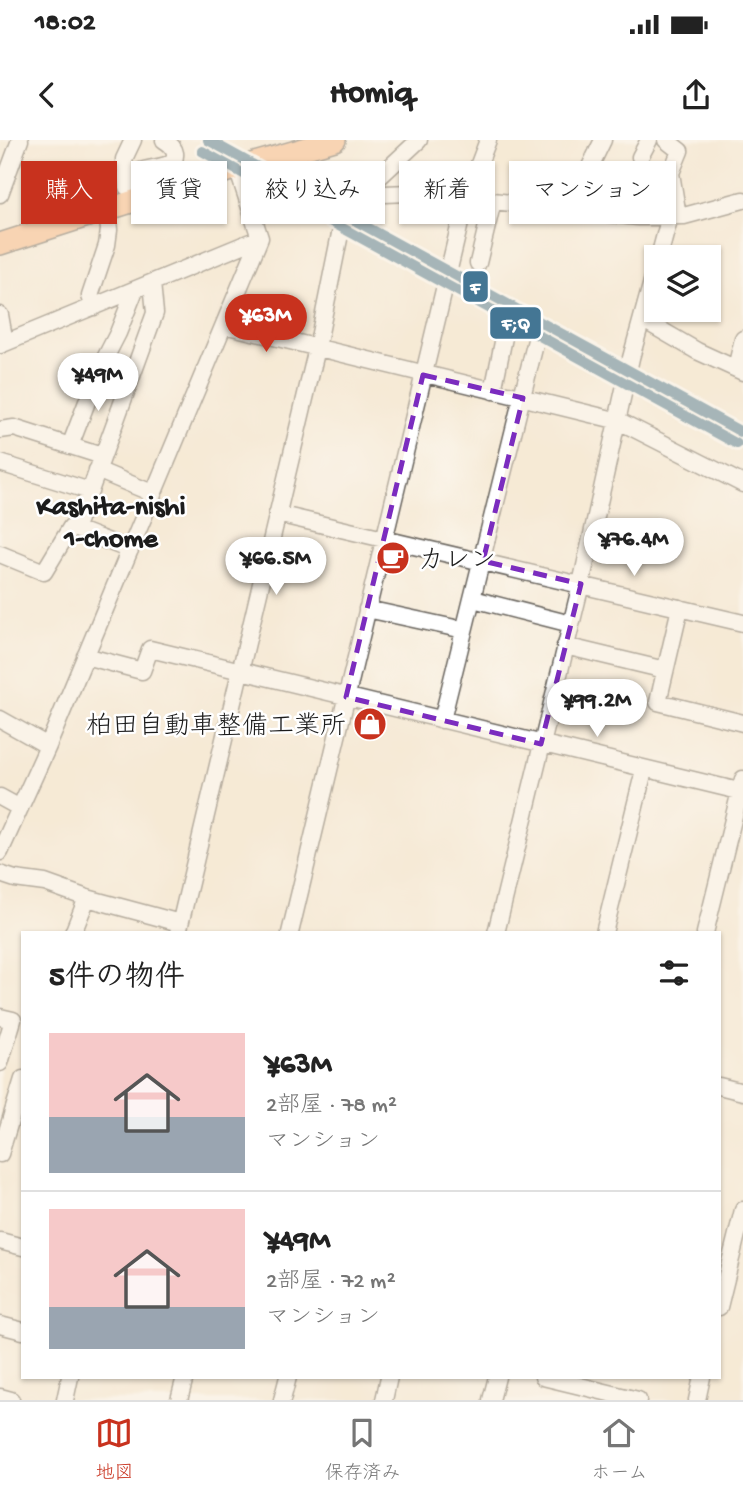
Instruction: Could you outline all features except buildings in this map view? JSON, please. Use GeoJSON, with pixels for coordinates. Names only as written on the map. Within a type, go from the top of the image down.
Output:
{"type":"FeatureCollection","features":[{"type":"Feature","properties":{"kind":"main road"},"geometry":{"type":"LineString","coordinates":[[117,207],[335,140]]}},
{"type":"Feature","properties":{"kind":"main road"},"geometry":{"type":"LineString","coordinates":[[0,244],[63,224]]}},
{"type":"Feature","properties":{"kind":"street"},"geometry":{"type":"LineString","coordinates":[[2,184],[20,140]]}},
{"type":"Feature","properties":{"kind":"street"},"geometry":{"type":"LineString","coordinates":[[117,207],[127,181],[124,159],[132,140]]}},
{"type":"Feature","properties":{"kind":"street"},"geometry":{"type":"LineString","coordinates":[[127,181],[140,171],[170,164],[175,151],[171,144],[164,140]]}},
{"type":"Feature","properties":{"kind":"street"},"geometry":{"type":"LineString","coordinates":[[385,172],[419,140]]}},
{"type":"Feature","properties":{"kind":"street"},"geometry":{"type":"LineString","coordinates":[[480,161],[488,140]]}},
{"type":"Feature","properties":{"kind":"street"},"geometry":{"type":"LineString","coordinates":[[593,161],[603,140]]}},
{"type":"Feature","properties":{"kind":"street"},"geometry":{"type":"LineString","coordinates":[[640,156],[649,140]]}},
{"type":"Feature","properties":{"kind":"street"},"geometry":{"type":"LineString","coordinates":[[666,140],[680,150],[676,161]]}},
{"type":"Feature","properties":{"kind":"street"},"geometry":{"type":"LineString","coordinates":[[280,156],[289,161]]}},
{"type":"Feature","properties":{"kind":"street"},"geometry":{"type":"LineString","coordinates":[[0,852],[48,746],[260,238],[237,168]]}},
{"type":"Feature","properties":{"kind":"street"},"geometry":{"type":"LineString","coordinates":[[676,216],[743,200]]}},
{"type":"Feature","properties":{"kind":"street"},"geometry":{"type":"LineString","coordinates":[[94,307],[90,296],[113,224]]}},
{"type":"Feature","properties":{"kind":"street"},"geometry":{"type":"LineString","coordinates":[[0,874],[15,880],[45,883],[179,928],[317,348],[342,224]]}},
{"type":"Feature","properties":{"kind":"street"},"geometry":{"type":"LineString","coordinates":[[290,931],[459,224]]}},
{"type":"Feature","properties":{"kind":"street"},"geometry":{"type":"LineString","coordinates":[[478,263],[487,224]]}},
{"type":"Feature","properties":{"kind":"street"},"geometry":{"type":"LineString","coordinates":[[663,245],[671,224]]}},
{"type":"Feature","properties":{"kind":"street"},"geometry":{"type":"LineString","coordinates":[[0,315],[2,344],[260,238]]}},
{"type":"Feature","properties":{"kind":"street"},"geometry":{"type":"LineString","coordinates":[[75,529],[155,313],[152,283]]}},
{"type":"Feature","properties":{"kind":"street"},"geometry":{"type":"LineString","coordinates":[[71,446],[100,368],[135,290]]}},
{"type":"Feature","properties":{"kind":"street"},"geometry":{"type":"LineString","coordinates":[[496,931],[644,312]]}},
{"type":"Feature","properties":{"kind":"street"},"geometry":{"type":"LineString","coordinates":[[493,391],[509,313]]}},
{"type":"Feature","properties":{"kind":"street"},"geometry":{"type":"LineString","coordinates":[[642,319],[697,351],[740,370],[743,339]]}},
{"type":"Feature","properties":{"kind":"street"},"geometry":{"type":"LineString","coordinates":[[224,325],[619,421],[743,484]]}},
{"type":"Feature","properties":{"kind":"street"},"geometry":{"type":"LineString","coordinates":[[442,720],[538,332]]}},
{"type":"Feature","properties":{"kind":"street"},"geometry":{"type":"LineString","coordinates":[[0,430],[14,428],[71,446],[152,493]]}},
{"type":"Feature","properties":{"kind":"street"},"geometry":{"type":"LineString","coordinates":[[0,463],[90,491]]}},
{"type":"Feature","properties":{"kind":"street"},"geometry":{"type":"LineString","coordinates":[[277,514],[743,623]]}},
{"type":"Feature","properties":{"kind":"street"},"geometry":{"type":"LineString","coordinates":[[0,554],[44,572],[71,527],[130,550]]}},
{"type":"Feature","properties":{"kind":"street"},"geometry":{"type":"LineString","coordinates":[[473,599],[571,624]]}},
{"type":"Feature","properties":{"kind":"street"},"geometry":{"type":"LineString","coordinates":[[680,608],[658,702],[743,723]]}},
{"type":"Feature","properties":{"kind":"street"},"geometry":{"type":"LineString","coordinates":[[367,609],[464,631]]}},
{"type":"Feature","properties":{"kind":"street"},"geometry":{"type":"LineString","coordinates":[[565,646],[665,670]]}},
{"type":"Feature","properties":{"kind":"street"},"geometry":{"type":"LineString","coordinates":[[85,656],[142,671],[149,649],[644,770],[742,788],[706,931]]}},
{"type":"Feature","properties":{"kind":"street"},"geometry":{"type":"LineString","coordinates":[[0,719],[48,746]]}},
{"type":"Feature","properties":{"kind":"street"},"geometry":{"type":"LineString","coordinates":[[604,931],[644,770]]}},
{"type":"Feature","properties":{"kind":"street"},"geometry":{"type":"LineString","coordinates":[[0,797],[20,808]]}},
{"type":"Feature","properties":{"kind":"street"},"geometry":{"type":"LineString","coordinates":[[75,931],[87,898]]}},
{"type":"Feature","properties":{"kind":"street"},"geometry":{"type":"LineString","coordinates":[[0,1017],[13,1020],[0,1063]]}},
{"type":"Feature","properties":{"kind":"street"},"geometry":{"type":"LineString","coordinates":[[0,1154],[4,1118],[21,1083]]}},
{"type":"Feature","properties":{"kind":"street"},"geometry":{"type":"LineString","coordinates":[[721,1086],[743,1092]]}},
{"type":"Feature","properties":{"kind":"street"},"geometry":{"type":"LineString","coordinates":[[721,1299],[743,1210]]}},
{"type":"Feature","properties":{"kind":"street"},"geometry":{"type":"LineString","coordinates":[[0,1242],[21,1247]]}},
{"type":"Feature","properties":{"kind":"street"},"geometry":{"type":"LineString","coordinates":[[0,1325],[21,1330]]}},
{"type":"Feature","properties":{"kind":"street"},"geometry":{"type":"LineString","coordinates":[[65,1400],[70,1379]]}},
{"type":"Feature","properties":{"kind":"street"},"geometry":{"type":"LineString","coordinates":[[179,1400],[184,1379]]}},
{"type":"Feature","properties":{"kind":"street"},"geometry":{"type":"LineString","coordinates":[[282,1400],[287,1379]]}},
{"type":"Feature","properties":{"kind":"street"},"geometry":{"type":"LineString","coordinates":[[384,1400],[389,1379]]}},
{"type":"Feature","properties":{"kind":"street"},"geometry":{"type":"LineString","coordinates":[[491,1400],[496,1379]]}},
{"type":"Feature","properties":{"kind":"street"},"geometry":{"type":"LineString","coordinates":[[551,1379],[638,1400]]}},
{"type":"Feature","properties":{"kind":"street"},"geometry":{"type":"LineString","coordinates":[[696,1400],[701,1379]]}},
{"type":"Feature","properties":{"kind":"street"},"geometry":{"type":"LineString","coordinates":[[0,1397],[11,1400]]}},
{"type":"Feature","properties":{"kind":"highlighted area"},"geometry":{"type":"Polygon","coordinates":[[[423,375],[523,398],[483,561],[581,584],[541,744],[346,697],[423,375]]]}},
{"type":"Feature","properties":{"kind":"transit line","name":"F"},"geometry":{"type":"LineString","coordinates":[[208,140],[743,433]]}},
{"type":"Feature","properties":{"kind":"transit line","name":"F;Q"},"geometry":{"type":"LineString","coordinates":[[202,151],[737,444]]}},
{"type":"Feature","properties":{"kind":"place","name":"カレン"},"geometry":{"type":"Point","coordinates":[393,558]}},
{"type":"Feature","properties":{"kind":"place","name":"柏田自動車整備工業所"},"geometry":{"type":"Point","coordinates":[370,724]}},
{"type":"Feature","properties":{"kind":"district","name":"Kashita-nishi 1-chome"},"geometry":{"type":"Point","coordinates":[111,520]}}]}
